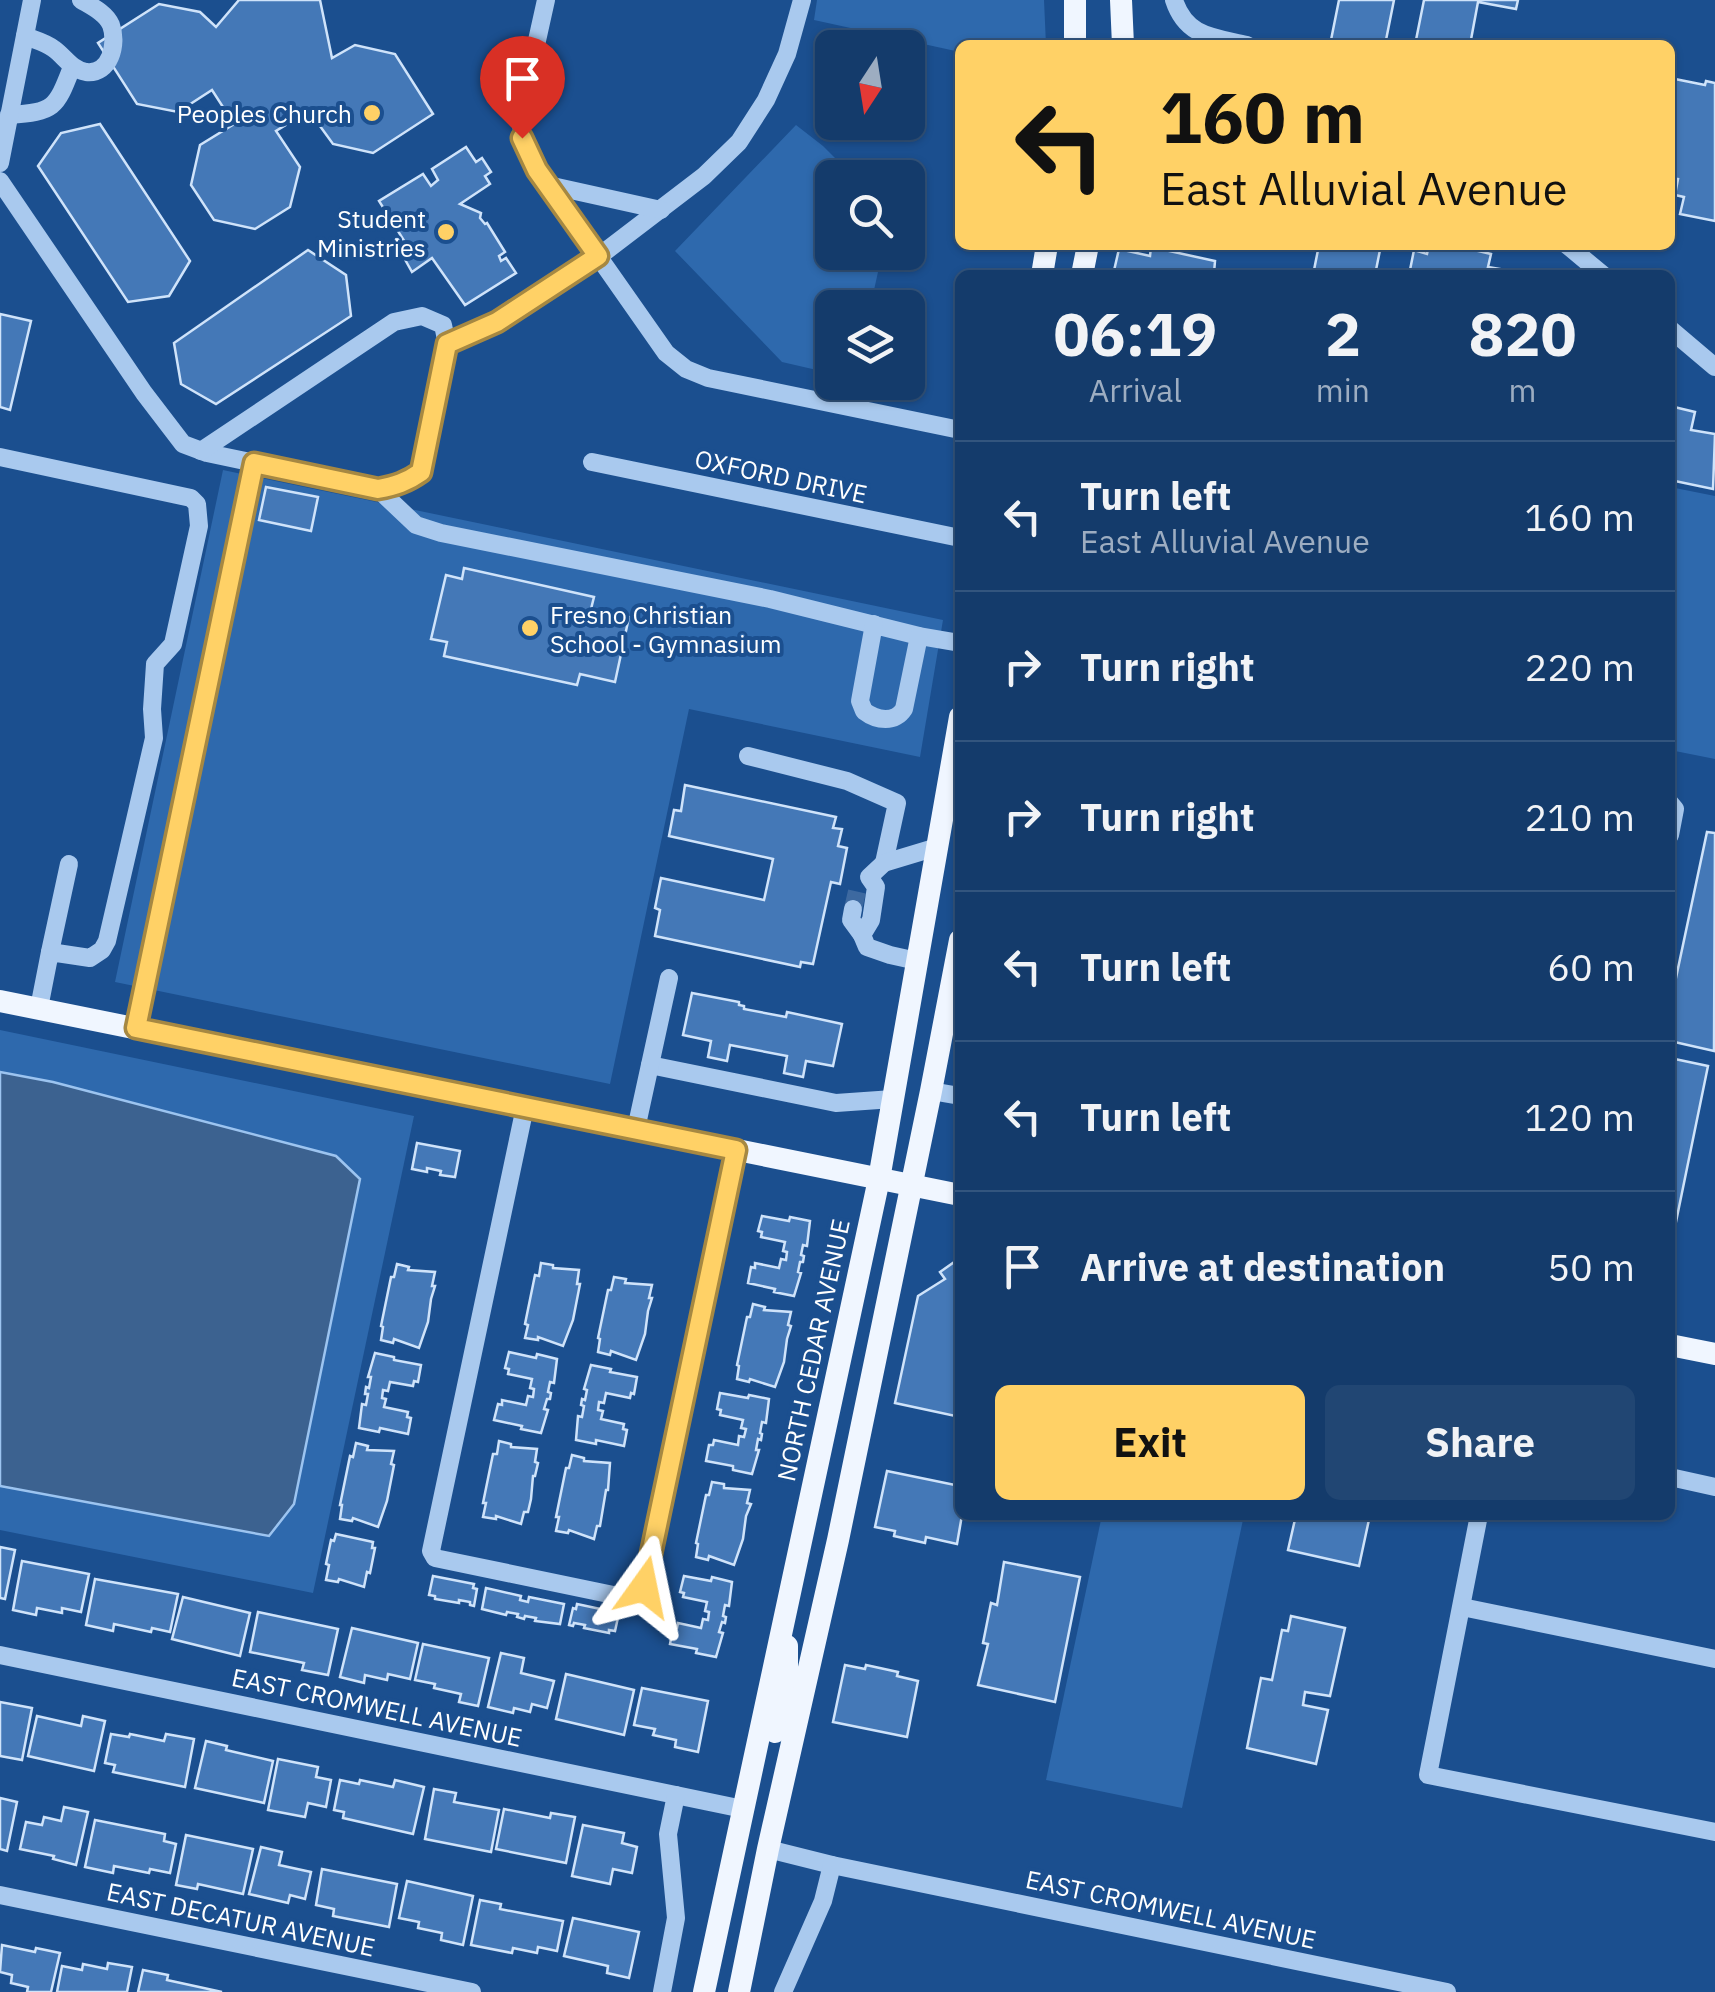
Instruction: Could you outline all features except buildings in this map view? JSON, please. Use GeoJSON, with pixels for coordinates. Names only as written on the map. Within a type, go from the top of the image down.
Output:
{"type":"FeatureCollection","features":[{"type":"Feature","properties":{"kind":"main road"},"geometry":{"type":"LineString","coordinates":[[1075,40],[1076,0]]}},
{"type":"Feature","properties":{"kind":"main road"},"geometry":{"type":"LineString","coordinates":[[1121,0],[1123,40]]}},
{"type":"Feature","properties":{"kind":"main road","name":"NORTH CEDAR AVENUE"},"geometry":{"type":"LineString","coordinates":[[704,1992],[879,1178],[955,747]]}},
{"type":"Feature","properties":{"kind":"main road"},"geometry":{"type":"LineString","coordinates":[[739,1992],[808,1680],[955,967]]}},
{"type":"Feature","properties":{"kind":"main road"},"geometry":{"type":"LineString","coordinates":[[0,1001],[955,1194]]}},
{"type":"Feature","properties":{"kind":"main road"},"geometry":{"type":"LineString","coordinates":[[1675,1346],[1715,1354]]}},
{"type":"Feature","properties":{"kind":"main road"},"geometry":{"type":"LineString","coordinates":[[768,1850],[757,1834],[756,1822],[787,1675],[787,1597]]}},
{"type":"Feature","properties":{"kind":"street"},"geometry":{"type":"LineString","coordinates":[[0,163],[32,0]]}},
{"type":"Feature","properties":{"kind":"street"},"geometry":{"type":"LineString","coordinates":[[25,36],[51,46],[72,67],[83,72],[102,69],[113,46],[112,26],[81,0]]}},
{"type":"Feature","properties":{"kind":"street"},"geometry":{"type":"LineString","coordinates":[[546,0],[520,116],[522,138],[537,170],[666,353],[708,378],[955,429]]}},
{"type":"Feature","properties":{"kind":"street"},"geometry":{"type":"LineString","coordinates":[[447,344],[497,322],[598,256],[704,176],[738,142],[766,100],[787,54],[802,0]]}},
{"type":"Feature","properties":{"kind":"street"},"geometry":{"type":"LineString","coordinates":[[1174,0],[1187,25],[1200,34],[1226,40]]}},
{"type":"Feature","properties":{"kind":"street"},"geometry":{"type":"LineString","coordinates":[[10,115],[43,111],[55,105],[72,67]]}},
{"type":"Feature","properties":{"kind":"street"},"geometry":{"type":"LineString","coordinates":[[0,181],[144,393],[183,444],[202,452],[378,489],[397,486],[421,472],[447,344],[443,325],[422,316],[394,322],[202,452]]}},
{"type":"Feature","properties":{"kind":"street"},"geometry":{"type":"LineString","coordinates":[[548,185],[660,210]]}},
{"type":"Feature","properties":{"kind":"street"},"geometry":{"type":"LineString","coordinates":[[1572,250],[1597,270]]}},
{"type":"Feature","properties":{"kind":"street"},"geometry":{"type":"LineString","coordinates":[[1675,333],[1715,367]]}},
{"type":"Feature","properties":{"kind":"street"},"geometry":{"type":"LineString","coordinates":[[0,457],[191,498],[197,504],[199,526],[172,644],[155,664],[154,738],[107,941],[90,958],[50,952]]}},
{"type":"Feature","properties":{"kind":"street","name":"OXFORD DRIVE"},"geometry":{"type":"LineString","coordinates":[[592,462],[955,537]]}},
{"type":"Feature","properties":{"kind":"street"},"geometry":{"type":"LineString","coordinates":[[136,1028],[254,463]]}},
{"type":"Feature","properties":{"kind":"street"},"geometry":{"type":"LineString","coordinates":[[378,489],[416,524],[441,533],[770,599],[955,642]]}},
{"type":"Feature","properties":{"kind":"street"},"geometry":{"type":"LineString","coordinates":[[874,624],[860,701],[864,711],[874,717],[900,716],[919,636]]}},
{"type":"Feature","properties":{"kind":"street"},"geometry":{"type":"LineString","coordinates":[[748,756],[847,781],[897,803],[884,863]]}},
{"type":"Feature","properties":{"kind":"street"},"geometry":{"type":"LineString","coordinates":[[862,935],[871,920],[876,887],[863,882],[884,863],[938,847]]}},
{"type":"Feature","properties":{"kind":"street"},"geometry":{"type":"LineString","coordinates":[[38,1008],[69,864]]}},
{"type":"Feature","properties":{"kind":"street"},"geometry":{"type":"LineString","coordinates":[[852,909],[852,920],[867,947],[918,961]]}},
{"type":"Feature","properties":{"kind":"street"},"geometry":{"type":"LineString","coordinates":[[636,1130],[669,978]]}},
{"type":"Feature","properties":{"kind":"street"},"geometry":{"type":"LineString","coordinates":[[650,1065],[836,1103],[894,1099]]}},
{"type":"Feature","properties":{"kind":"street"},"geometry":{"type":"LineString","coordinates":[[932,1091],[955,1095]]}},
{"type":"Feature","properties":{"kind":"street"},"geometry":{"type":"LineString","coordinates":[[525,1107],[431,1551],[436,1558],[624,1597],[640,1594],[644,1587],[736,1150]]}},
{"type":"Feature","properties":{"kind":"street"},"geometry":{"type":"LineString","coordinates":[[1675,1478],[1715,1487]]}},
{"type":"Feature","properties":{"kind":"street"},"geometry":{"type":"LineString","coordinates":[[1478,1520],[1428,1775],[1715,1832]]}},
{"type":"Feature","properties":{"kind":"street"},"geometry":{"type":"LineString","coordinates":[[1462,1607],[1715,1659]]}},
{"type":"Feature","properties":{"kind":"street","name":"EAST CROMWELL AVENUE"},"geometry":{"type":"LineString","coordinates":[[0,1655],[743,1808]]}},
{"type":"Feature","properties":{"kind":"street"},"geometry":{"type":"LineString","coordinates":[[662,1992],[676,1918],[668,1834],[676,1795]]}},
{"type":"Feature","properties":{"kind":"street","name":"EAST CROMWELL AVENUE"},"geometry":{"type":"LineString","coordinates":[[768,1850],[1447,1992]]}},
{"type":"Feature","properties":{"kind":"street"},"geometry":{"type":"LineString","coordinates":[[783,1992],[823,1901],[832,1865]]}},
{"type":"Feature","properties":{"kind":"street","name":"EAST DECATUR AVENUE"},"geometry":{"type":"LineString","coordinates":[[0,1894],[472,1992]]}},
{"type":"Feature","properties":{"kind":"shaded area"},"geometry":{"type":"Polygon","coordinates":[[[817,0],[1044,0],[1046,40],[955,40],[955,51],[925,44],[925,30],[860,30],[814,20],[817,0]]]}},
{"type":"Feature","properties":{"kind":"shaded area"},"geometry":{"type":"Polygon","coordinates":[[[796,125],[837,160],[815,160],[815,270],[878,270],[874,290],[815,290],[815,370],[782,362],[675,251],[796,125]]]}},
{"type":"Feature","properties":{"kind":"shaded area"},"geometry":{"type":"Polygon","coordinates":[[[223,470],[943,620],[920,757],[689,709],[610,1084],[115,982],[223,470]]]}},
{"type":"Feature","properties":{"kind":"shaded area"},"geometry":{"type":"Polygon","coordinates":[[[1675,488],[1715,496],[1715,759],[1675,751],[1675,488]]]}},
{"type":"Feature","properties":{"kind":"shaded area"},"geometry":{"type":"Polygon","coordinates":[[[0,1030],[414,1116],[313,1593],[0,1530],[0,1030]]]}},
{"type":"Feature","properties":{"kind":"shaded area"},"geometry":{"type":"Polygon","coordinates":[[[0,1072],[53,1082],[336,1156],[360,1179],[294,1504],[269,1536],[0,1486],[0,1072]]]}},
{"type":"Feature","properties":{"kind":"shaded area"},"geometry":{"type":"Polygon","coordinates":[[[1101,1520],[1243,1520],[1182,1808],[1046,1780],[1101,1520]]]}},
{"type":"Feature","properties":{"kind":"tunnel"},"geometry":{"type":"LineString","coordinates":[[853,909],[858,887]]}},
{"type":"Feature","properties":{"kind":"place","name":"Peoples Church"},"geometry":{"type":"Point","coordinates":[372,113]}},
{"type":"Feature","properties":{"kind":"place","name":"Student Ministries"},"geometry":{"type":"Point","coordinates":[446,232]}},
{"type":"Feature","properties":{"kind":"place","name":"Fresno Christian School - Gymnasium"},"geometry":{"type":"Point","coordinates":[530,628]}},
{"type":"Feature","properties":{"kind":"route"},"geometry":{"type":"LineString","coordinates":[[522,138],[537,170],[598,256],[497,322],[447,344],[421,472],[410,480],[378,489],[254,463],[136,1028],[736,1150],[644,1587]]}}]}
